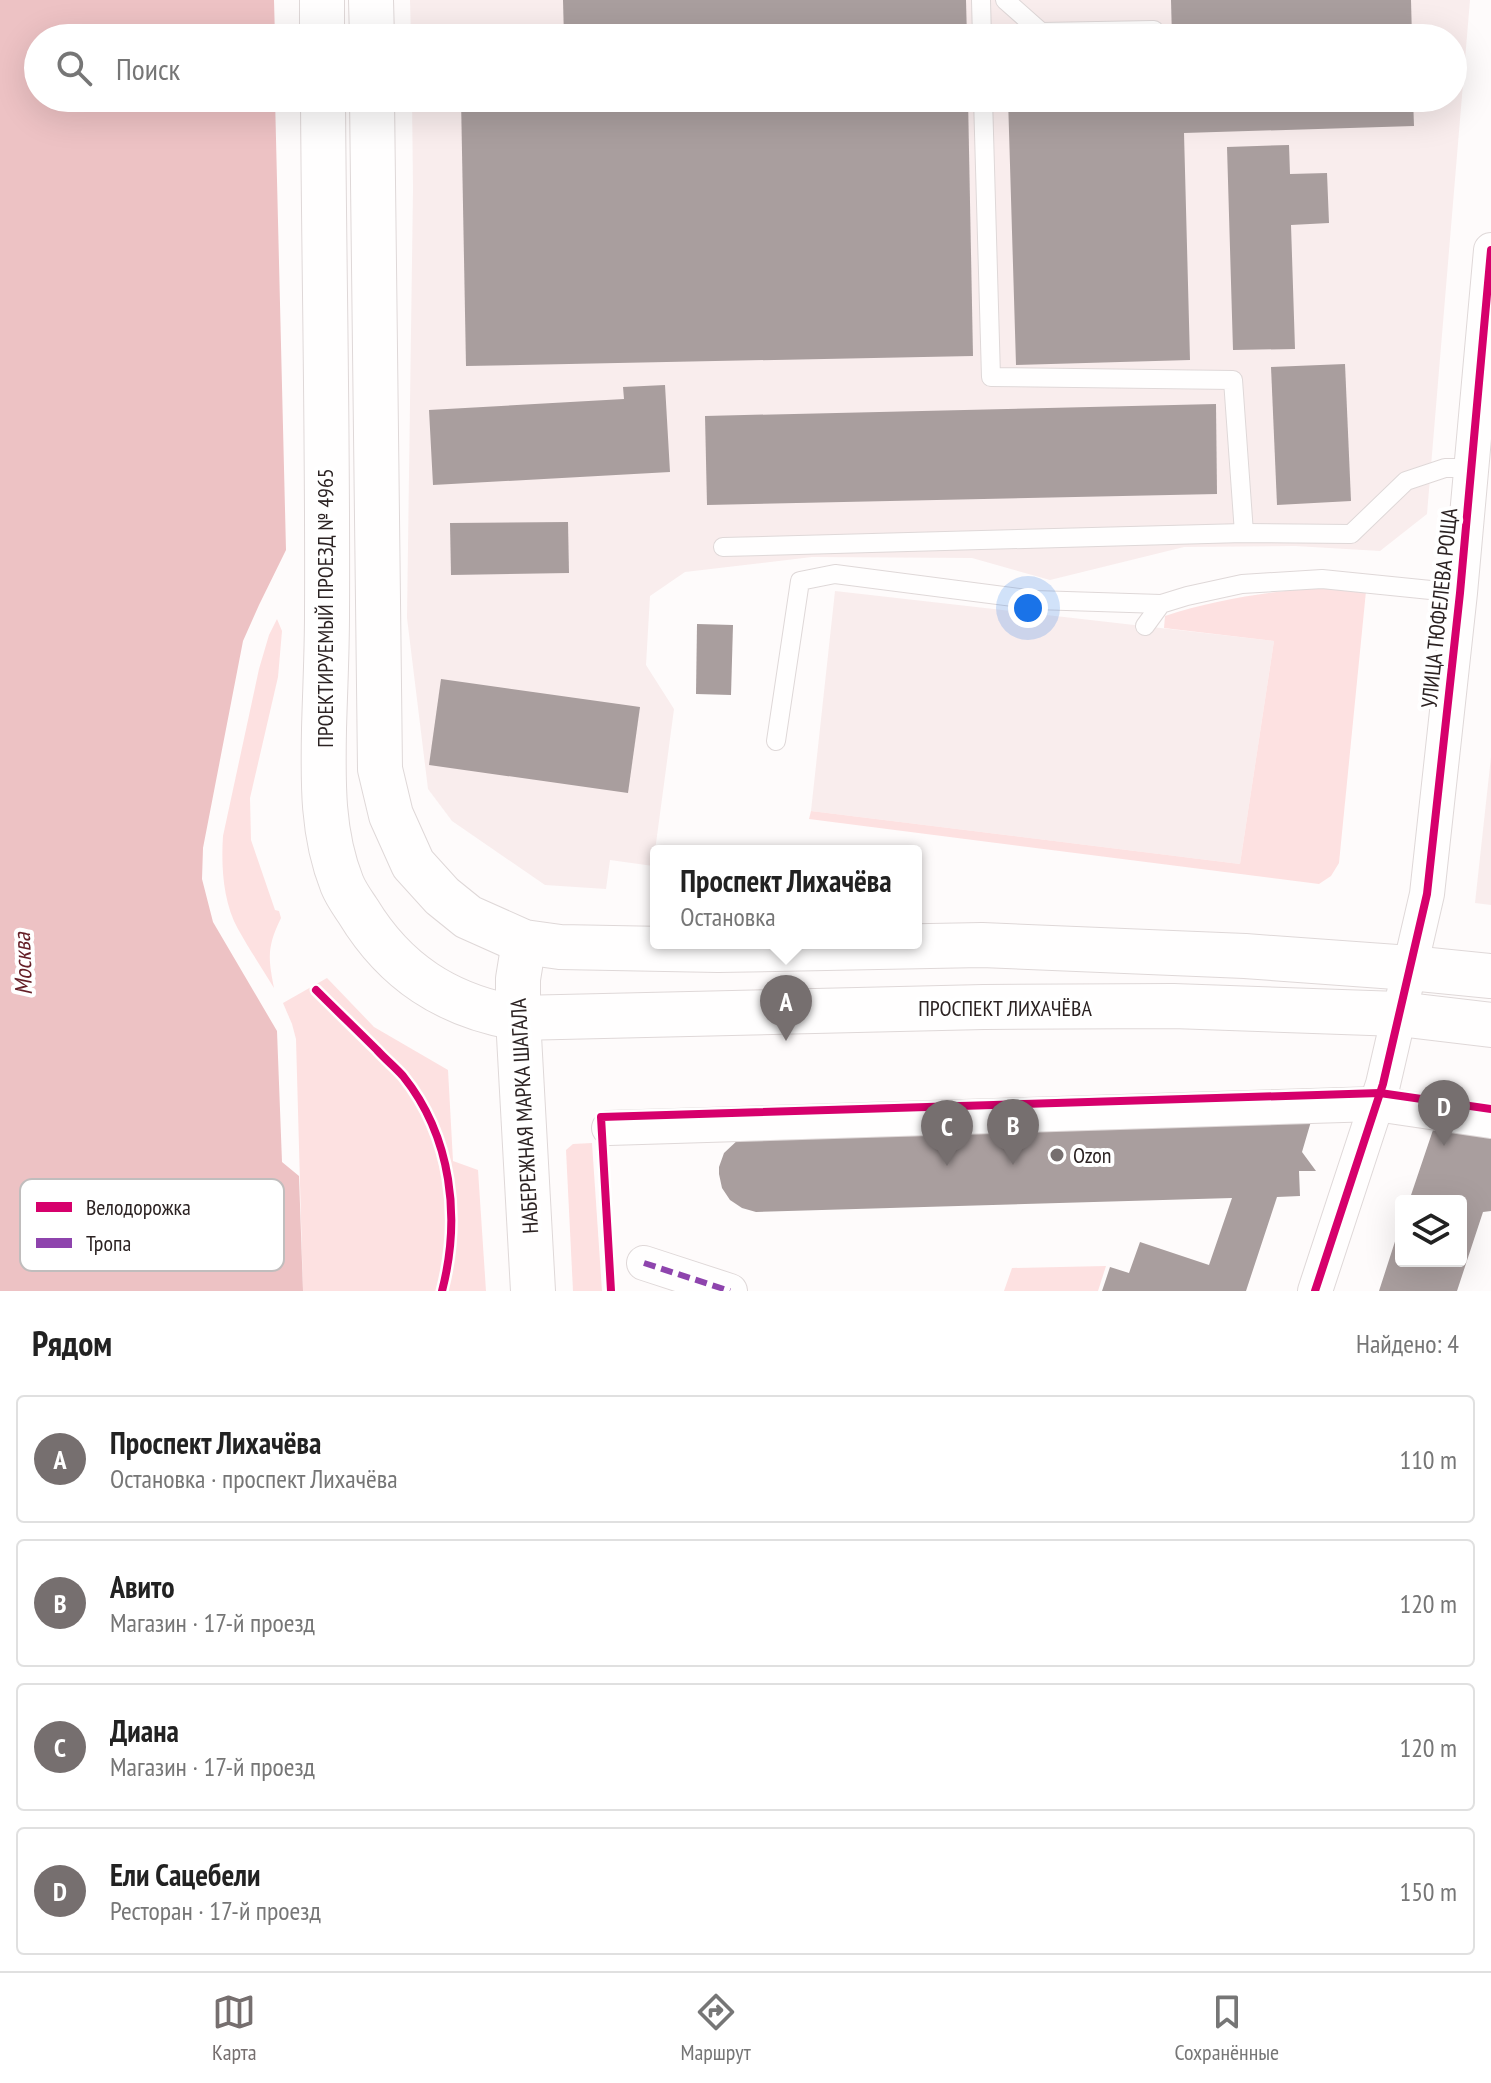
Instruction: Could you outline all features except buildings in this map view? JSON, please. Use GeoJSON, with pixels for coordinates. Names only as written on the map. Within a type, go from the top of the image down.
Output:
{"type":"FeatureCollection","features":[{"type":"Feature","properties":{"kind":"main road"},"geometry":{"type":"LineString","coordinates":[[322,0],[322,24]]}},
{"type":"Feature","properties":{"kind":"main road"},"geometry":{"type":"LineString","coordinates":[[371,0],[372,24]]}},
{"type":"Feature","properties":{"kind":"main road","name":"ПРОЕКТИРУЕМЫЙ ПРОЕЗД № 4965"},"geometry":{"type":"LineString","coordinates":[[323,112],[327,614],[323,806],[331,852],[343,887],[367,927],[395,961],[429,986],[463,1004],[518,1018]]}},
{"type":"Feature","properties":{"kind":"main road"},"geometry":{"type":"LineString","coordinates":[[372,112],[380,769],[391,815],[413,864],[442,896],[468,917],[524,942],[560,947],[650,949]]}},
{"type":"Feature","properties":{"kind":"main road","name":"НАБЕРЕЖНАЯ МАРКА ШАГАЛА"},"geometry":{"type":"LineString","coordinates":[[524,942],[518,979],[518,1018],[533,1291]]}},
{"type":"Feature","properties":{"kind":"main road"},"geometry":{"type":"LineString","coordinates":[[922,946],[982,945],[1245,956],[1491,976]]}},
{"type":"Feature","properties":{"kind":"main road"},"geometry":{"type":"LineString","coordinates":[[665,949],[771,949]]}},
{"type":"Feature","properties":{"kind":"main road","name":"ПРОСПЕКТ ЛИХАЧЁВА"},"geometry":{"type":"LineString","coordinates":[[518,1018],[984,1007],[1188,1006],[1399,1014],[1491,1025]]}},
{"type":"Feature","properties":{"kind":"street","name":"УЛИЦА ТЮФЕЛЕВА РОЩА"},"geometry":{"type":"LineString","coordinates":[[1315,1291],[1376,1104],[1427,894],[1487,336],[1491,250]]}},
{"type":"Feature","properties":{"kind":"street"},"geometry":{"type":"LineString","coordinates":[[609,1128],[1376,1104],[1491,1121]]}},
{"type":"Feature","properties":{"kind":"street"},"geometry":{"type":"LineString","coordinates":[[644,1263],[730,1291]]}},
{"type":"Feature","properties":{"kind":"lane"},"geometry":{"type":"LineString","coordinates":[[981,0],[982,24]]}},
{"type":"Feature","properties":{"kind":"lane"},"geometry":{"type":"LineString","coordinates":[[1005,0],[1032,24]]}},
{"type":"Feature","properties":{"kind":"lane"},"geometry":{"type":"LineString","coordinates":[[983,112],[991,377],[1233,380],[1244,533]]}},
{"type":"Feature","properties":{"kind":"lane"},"geometry":{"type":"LineString","coordinates":[[723,547],[1244,533],[1351,534],[1406,481],[1445,468],[1471,468]]}},
{"type":"Feature","properties":{"kind":"lane"},"geometry":{"type":"LineString","coordinates":[[776,741],[800,581],[835,574],[1035,600],[1161,604],[1242,584],[1322,579],[1460,593]]}},
{"type":"Feature","properties":{"kind":"lane"},"geometry":{"type":"LineString","coordinates":[[1145,626],[1161,604]]}},
{"type":"Feature","properties":{"kind":"shaded area"},"geometry":{"type":"Polygon","coordinates":[[[410,0],[1470,0],[1467,36],[1467,24],[411,24],[410,0]]]}},
{"type":"Feature","properties":{"kind":"shaded area"},"geometry":{"type":"Polygon","coordinates":[[[412,112],[1461,112],[1427,514],[1380,551],[1295,546],[1184,547],[1050,580],[972,558],[812,557],[685,572],[650,596],[646,665],[674,709],[656,845],[650,845],[650,866],[610,860],[606,889],[545,885],[452,821],[428,789],[407,618],[412,112]]]}},
{"type":"Feature","properties":{"kind":"shaded area"},"geometry":{"type":"Polygon","coordinates":[[[1322,587],[1366,591],[1339,863],[1331,876],[1319,884],[809,819],[811,811],[1240,864],[1274,641],[1164,628],[1165,616],[1243,597],[1322,587]]]}},
{"type":"Feature","properties":{"kind":"shaded area"},"geometry":{"type":"Polygon","coordinates":[[[835,591],[1274,641],[1240,864],[811,811],[835,591]]]}},
{"type":"Feature","properties":{"kind":"shaded area"},"geometry":{"type":"Polygon","coordinates":[[[277,619],[282,631],[278,677],[250,798],[251,840],[275,910],[279,911],[281,918],[270,952],[274,988],[233,918],[224,884],[222,848],[259,669],[277,619]]]}},
{"type":"Feature","properties":{"kind":"shaded area"},"geometry":{"type":"Polygon","coordinates":[[[1491,757],[1491,905],[1475,903],[1491,757]]]}},
{"type":"Feature","properties":{"kind":"shaded area"},"geometry":{"type":"Polygon","coordinates":[[[327,978],[374,1027],[448,1070],[453,1161],[478,1170],[486,1291],[303,1291],[296,1039],[283,1003],[327,978]]]}},
{"type":"Feature","properties":{"kind":"shaded area"},"geometry":{"type":"Polygon","coordinates":[[[592,1143],[602,1291],[573,1291],[566,1150],[573,1144],[592,1143]]]}},
{"type":"Feature","properties":{"kind":"shaded area"},"geometry":{"type":"Polygon","coordinates":[[[1106,1266],[1098,1291],[1004,1291],[1012,1268],[1106,1266]]]}},
{"type":"Feature","properties":{"kind":"water","name":"Москва"},"geometry":{"type":"Polygon","coordinates":[[[0,0],[274,0],[275,24],[24,24],[24,112],[275,112],[286,550],[243,641],[203,848],[202,879],[213,922],[277,1031],[282,1162],[299,1176],[303,1291],[0,1291],[0,0]]]}},
{"type":"Feature","properties":{"kind":"marked path"},"geometry":{"type":"LineString","coordinates":[[644,1263],[730,1291]]}},
{"type":"Feature","properties":{"kind":"cycle path"},"geometry":{"type":"LineString","coordinates":[[1315,1291],[1383,1084],[1427,894],[1460,593],[1491,250]]}},
{"type":"Feature","properties":{"kind":"cycle path"},"geometry":{"type":"LineString","coordinates":[[316,990],[403,1076],[420,1100],[432,1125],[442,1152],[451,1207],[451,1235],[442,1291]]}},
{"type":"Feature","properties":{"kind":"cycle path"},"geometry":{"type":"LineString","coordinates":[[611,1291],[601,1117],[1380,1093],[1491,1109]]}},
{"type":"Feature","properties":{"kind":"place","name":"Проспект Лихачёва"},"geometry":{"type":"Point","coordinates":[786,1041]}},
{"type":"Feature","properties":{"kind":"place","name":"Ели Сацебели"},"geometry":{"type":"Point","coordinates":[1444,1146]}},
{"type":"Feature","properties":{"kind":"place","name":"Ozon"},"geometry":{"type":"Point","coordinates":[1057,1155]}},
{"type":"Feature","properties":{"kind":"place","name":"Авито"},"geometry":{"type":"Point","coordinates":[1013,1165]}},
{"type":"Feature","properties":{"kind":"place","name":"Диана"},"geometry":{"type":"Point","coordinates":[947,1166]}}]}
